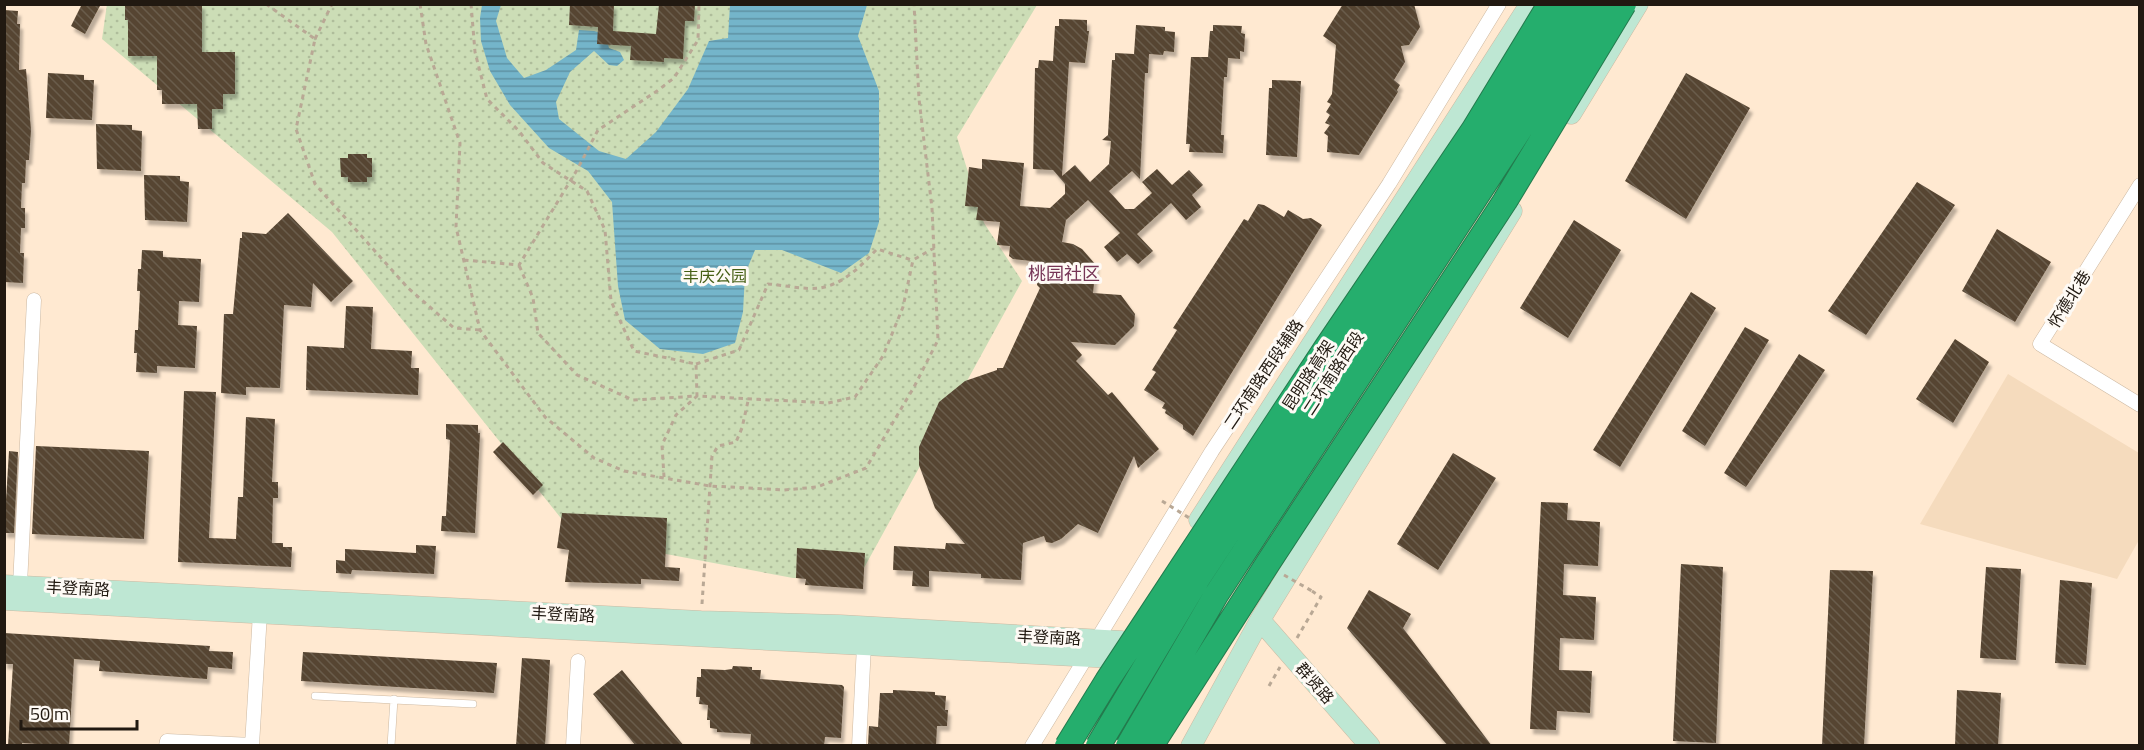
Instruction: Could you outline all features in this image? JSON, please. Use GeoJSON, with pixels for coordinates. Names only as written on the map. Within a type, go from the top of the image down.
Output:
{"type":"FeatureCollection","features":[{"type":"Feature","properties":{"kind":"highway","name":"昆明路高架"},"geometry":{"type":"LineString","coordinates":[[1067,746],[1107,681],[1326,348],[1473,129],[1550,4]]}},
{"type":"Feature","properties":{"kind":"highway","name":"二环南路西段"},"geometry":{"type":"LineString","coordinates":[[1098,746],[1197,580],[1575,4]]}},
{"type":"Feature","properties":{"kind":"highway","name":"二环南路西段"},"geometry":{"type":"LineString","coordinates":[[1128,746],[1216,595],[1602,4]]}},
{"type":"Feature","properties":{"kind":"highway"},"geometry":{"type":"LineString","coordinates":[[1151,746],[1505,201],[1624,4]]}},
{"type":"Feature","properties":{"kind":"street","name":"二环南路西段辅路"},"geometry":{"type":"LineString","coordinates":[[1032,746],[1212,451],[1389,184],[1499,4]]}},
{"type":"Feature","properties":{"kind":"street","name":"二环南路西段"},"geometry":{"type":"LineString","coordinates":[[1060,746],[1117,650],[1530,4]]}},
{"type":"Feature","properties":{"kind":"street"},"geometry":{"type":"LineString","coordinates":[[1191,746],[1260,620],[1638,4]]}},
{"type":"Feature","properties":{"kind":"street","name":"怀德北巷"},"geometry":{"type":"LineString","coordinates":[[2139,185],[2040,344],[2139,405]]}},
{"type":"Feature","properties":{"kind":"street"},"geometry":{"type":"LineString","coordinates":[[12,585],[34,300]]}},
{"type":"Feature","properties":{"kind":"street","name":"丰登南路"},"geometry":{"type":"LineString","coordinates":[[12,585],[701,621],[840,625],[1117,650]]}},
{"type":"Feature","properties":{"kind":"street","name":"丰登南路"},"geometry":{"type":"LineString","coordinates":[[4,600],[864,645],[1091,648]]}},
{"type":"Feature","properties":{"kind":"street"},"geometry":{"type":"LineString","coordinates":[[166,746],[166,741],[254,745],[260,613]]}},
{"type":"Feature","properties":{"kind":"street","name":"群贤路"},"geometry":{"type":"LineString","coordinates":[[1260,620],[1370,746]]}},
{"type":"Feature","properties":{"kind":"street"},"geometry":{"type":"LineString","coordinates":[[859,746],[864,645]]}},
{"type":"Feature","properties":{"kind":"street"},"geometry":{"type":"LineString","coordinates":[[573,746],[578,661]]}},
{"type":"Feature","properties":{"kind":"lane"},"geometry":{"type":"LineString","coordinates":[[315,696],[472,704]]}},
{"type":"Feature","properties":{"kind":"lane"},"geometry":{"type":"LineString","coordinates":[[391,746],[394,699]]}},
{"type":"Feature","properties":{"kind":"path"},"geometry":{"type":"LineString","coordinates":[[266,4],[315,39]]}},
{"type":"Feature","properties":{"kind":"path"},"geometry":{"type":"LineString","coordinates":[[332,4],[315,39],[296,129],[315,184],[408,288],[454,328],[480,330]]}},
{"type":"Feature","properties":{"kind":"path"},"geometry":{"type":"LineString","coordinates":[[420,4],[426,44],[460,143],[456,227],[480,330],[545,417],[594,458],[624,471],[710,486],[784,490],[817,487],[866,468],[914,387],[938,340],[932,208],[920,99],[914,4]]}},
{"type":"Feature","properties":{"kind":"path"},"geometry":{"type":"LineString","coordinates":[[519,265],[577,170],[598,130],[674,78],[698,40],[699,4]]}},
{"type":"Feature","properties":{"kind":"path"},"geometry":{"type":"LineString","coordinates":[[470,5],[475,52],[487,99],[519,131],[543,164],[587,191],[605,230],[611,301],[634,351],[696,364],[739,350],[768,284],[819,288],[840,281],[858,270],[877,249],[913,260],[934,248]]}},
{"type":"Feature","properties":{"kind":"path"},"geometry":{"type":"LineString","coordinates":[[464,260],[519,265]]}},
{"type":"Feature","properties":{"kind":"path"},"geometry":{"type":"LineString","coordinates":[[519,265],[533,298],[538,333],[577,375],[633,400],[697,396],[828,403],[855,397],[883,356],[903,307],[913,260]]}},
{"type":"Feature","properties":{"kind":"path"},"geometry":{"type":"LineString","coordinates":[[664,478],[662,445],[676,415],[697,396],[696,364]]}},
{"type":"Feature","properties":{"kind":"path"},"geometry":{"type":"LineString","coordinates":[[701,621],[712,456],[718,446],[736,442],[742,428],[748,400]]}},
{"type":"Feature","properties":{"kind":"shaded area"},"geometry":{"type":"Polygon","coordinates":[[[2008,374],[2139,453],[2139,540],[2117,579],[1920,524],[2008,374]]]}},
{"type":"Feature","properties":{"kind":"green space","name":"丰庆公园"},"geometry":{"type":"Polygon","coordinates":[[[107,4],[1037,5],[957,137],[984,223],[1022,281],[859,577],[793,578],[576,537],[332,232],[102,39],[107,4]]]}},
{"type":"Feature","properties":{"kind":"water"},"geometry":{"type":"Polygon","coordinates":[[[482,5],[501,5],[496,21],[507,58],[524,78],[546,70],[576,50],[579,30],[605,34],[609,48],[620,52],[624,60],[617,66],[609,65],[594,51],[570,72],[556,102],[559,119],[599,151],[626,159],[656,132],[688,89],[709,41],[728,38],[730,5],[867,5],[858,36],[879,91],[879,222],[869,253],[841,273],[782,250],[755,250],[745,274],[743,312],[735,343],[703,354],[660,349],[625,320],[618,286],[612,202],[588,171],[549,148],[510,105],[490,71],[481,41],[482,5]]]}},
{"type":"Feature","properties":{"kind":"building"},"geometry":{"type":"Polygon","coordinates":[[[82,4],[101,4],[85,34],[71,26],[82,4]]]}},
{"type":"Feature","properties":{"kind":"building"},"geometry":{"type":"Polygon","coordinates":[[[125,4],[202,4],[202,52],[235,52],[235,94],[223,94],[223,109],[212,109],[212,129],[198,129],[197,104],[162,104],[162,90],[157,90],[157,56],[128,56],[128,20],[125,20],[125,4]]]}},
{"type":"Feature","properties":{"kind":"building"},"geometry":{"type":"Polygon","coordinates":[[[570,4],[614,4],[613,31],[656,34],[659,4],[695,4],[694,21],[685,21],[683,59],[664,58],[664,62],[630,60],[631,46],[597,44],[598,27],[569,25],[570,4]]]}},
{"type":"Feature","properties":{"kind":"building"},"geometry":{"type":"Polygon","coordinates":[[[1343,4],[1414,4],[1420,27],[1409,45],[1401,46],[1405,62],[1394,80],[1400,85],[1398,92],[1359,155],[1327,152],[1328,136],[1324,133],[1330,125],[1325,123],[1330,115],[1326,112],[1331,104],[1327,102],[1332,94],[1336,45],[1323,36],[1343,4]]]}},
{"type":"Feature","properties":{"kind":"building"},"geometry":{"type":"Polygon","coordinates":[[[4,10],[18,11],[19,70],[26,69],[31,130],[29,160],[26,160],[25,183],[22,183],[21,208],[25,208],[25,228],[21,228],[20,253],[24,253],[23,283],[4,282],[4,10]]]}},
{"type":"Feature","properties":{"kind":"building"},"geometry":{"type":"Polygon","coordinates":[[[1059,19],[1087,20],[1087,31],[1089,31],[1085,63],[1069,62],[1062,176],[1075,165],[1090,182],[1109,164],[1111,141],[1102,140],[1108,135],[1112,60],[1115,60],[1115,53],[1134,54],[1136,25],[1165,27],[1165,31],[1175,32],[1174,52],[1164,51],[1163,55],[1149,54],[1148,73],[1145,73],[1140,179],[1132,171],[1109,191],[1125,209],[1134,209],[1152,193],[1142,182],[1157,169],[1172,185],[1189,170],[1203,185],[1192,195],[1201,207],[1186,220],[1171,203],[1137,234],[1153,251],[1138,264],[1127,254],[1117,262],[1104,247],[1120,233],[1088,200],[1066,220],[1062,242],[1082,249],[1096,265],[1093,293],[1121,295],[1135,314],[1134,326],[1115,345],[1071,342],[1082,355],[1076,361],[1108,395],[1112,392],[1159,449],[1138,468],[1134,456],[1098,533],[1078,524],[1061,539],[1052,543],[1046,542],[1044,536],[1023,543],[1021,580],[981,578],[981,574],[929,571],[929,587],[912,586],[913,571],[893,570],[894,546],[945,549],[946,543],[965,544],[935,508],[919,465],[919,447],[939,402],[965,381],[997,370],[997,368],[1003,368],[1040,288],[1037,285],[1040,262],[1013,259],[1009,256],[1010,246],[997,245],[1000,222],[976,220],[978,207],[965,206],[969,167],[982,169],[982,159],[1024,163],[1020,206],[1050,208],[1065,194],[1065,184],[1053,170],[1033,169],[1035,68],[1038,68],[1039,60],[1053,61],[1055,26],[1059,26],[1059,19]]]}},
{"type":"Feature","properties":{"kind":"building"},"geometry":{"type":"Polygon","coordinates":[[[1213,25],[1242,26],[1241,33],[1245,34],[1244,52],[1240,51],[1240,59],[1228,58],[1227,77],[1224,77],[1221,135],[1224,135],[1223,153],[1189,152],[1190,144],[1186,144],[1191,57],[1208,57],[1210,31],[1213,31],[1213,25]]]}},
{"type":"Feature","properties":{"kind":"building"},"geometry":{"type":"Polygon","coordinates":[[[48,73],[84,75],[84,80],[94,80],[92,120],[46,118],[48,73]]]}},
{"type":"Feature","properties":{"kind":"building"},"geometry":{"type":"Polygon","coordinates":[[[1686,73],[1750,108],[1686,219],[1625,181],[1686,73]]]}},
{"type":"Feature","properties":{"kind":"building"},"geometry":{"type":"Polygon","coordinates":[[[1272,80],[1301,81],[1297,157],[1266,155],[1269,88],[1272,88],[1272,80]]]}},
{"type":"Feature","properties":{"kind":"building"},"geometry":{"type":"Polygon","coordinates":[[[96,124],[132,125],[132,130],[142,131],[141,171],[97,169],[96,124]]]}},
{"type":"Feature","properties":{"kind":"building"},"geometry":{"type":"Polygon","coordinates":[[[348,154],[367,154],[367,158],[372,158],[372,177],[367,177],[367,182],[348,182],[348,177],[341,177],[340,158],[348,158],[348,154]]]}},
{"type":"Feature","properties":{"kind":"building"},"geometry":{"type":"Polygon","coordinates":[[[144,175],[180,176],[180,181],[189,182],[187,222],[145,220],[144,175]]]}},
{"type":"Feature","properties":{"kind":"building"},"geometry":{"type":"Polygon","coordinates":[[[1917,182],[1955,205],[1866,335],[1828,311],[1917,182]]]}},
{"type":"Feature","properties":{"kind":"building"},"geometry":{"type":"Polygon","coordinates":[[[1258,204],[1284,217],[1288,210],[1303,219],[1311,218],[1322,225],[1193,436],[1183,429],[1183,425],[1165,413],[1166,410],[1162,408],[1165,403],[1144,390],[1156,372],[1152,370],[1177,330],[1173,328],[1244,219],[1248,221],[1258,204]]]}},
{"type":"Feature","properties":{"kind":"building"},"geometry":{"type":"Polygon","coordinates":[[[288,213],[353,281],[331,302],[313,283],[311,307],[284,305],[280,388],[246,387],[246,395],[221,393],[224,314],[233,314],[242,232],[266,234],[288,213]]]}},
{"type":"Feature","properties":{"kind":"building"},"geometry":{"type":"Polygon","coordinates":[[[1574,220],[1621,250],[1568,338],[1520,308],[1574,220]]]}},
{"type":"Feature","properties":{"kind":"building"},"geometry":{"type":"Polygon","coordinates":[[[1997,229],[2051,262],[2015,322],[1962,291],[1997,229]]]}},
{"type":"Feature","properties":{"kind":"building"},"geometry":{"type":"Polygon","coordinates":[[[142,250],[163,251],[163,257],[201,259],[199,302],[179,301],[178,325],[197,326],[195,368],[157,366],[157,373],[136,372],[135,330],[138,330],[140,291],[137,291],[138,269],[141,269],[142,250]]]}},
{"type":"Feature","properties":{"kind":"building"},"geometry":{"type":"Polygon","coordinates":[[[1691,292],[1716,308],[1620,467],[1593,450],[1691,292]]]}},
{"type":"Feature","properties":{"kind":"building"},"geometry":{"type":"Polygon","coordinates":[[[346,306],[373,307],[371,349],[412,351],[411,368],[419,368],[418,395],[306,390],[307,346],[344,348],[346,306]]]}},
{"type":"Feature","properties":{"kind":"building"},"geometry":{"type":"Polygon","coordinates":[[[1745,327],[1769,340],[1705,446],[1682,431],[1745,327]]]}},
{"type":"Feature","properties":{"kind":"building"},"geometry":{"type":"Polygon","coordinates":[[[1955,339],[1989,362],[1953,423],[1916,399],[1955,339]]]}},
{"type":"Feature","properties":{"kind":"building"},"geometry":{"type":"Polygon","coordinates":[[[1799,354],[1825,370],[1746,487],[1724,473],[1799,354]]]}},
{"type":"Feature","properties":{"kind":"building"},"geometry":{"type":"Polygon","coordinates":[[[184,391],[216,392],[209,538],[236,539],[238,497],[243,497],[246,417],[275,419],[272,482],[278,482],[278,498],[273,498],[272,543],[283,543],[283,547],[292,547],[291,567],[178,562],[184,391]]]}},
{"type":"Feature","properties":{"kind":"building"},"geometry":{"type":"Polygon","coordinates":[[[446,424],[478,425],[478,433],[480,433],[475,533],[441,531],[442,516],[446,516],[450,440],[446,439],[446,424]]]}},
{"type":"Feature","properties":{"kind":"building"},"geometry":{"type":"Polygon","coordinates":[[[503,442],[543,485],[533,495],[493,452],[503,442]]]}},
{"type":"Feature","properties":{"kind":"building"},"geometry":{"type":"Polygon","coordinates":[[[36,446],[149,451],[144,539],[32,534],[36,446]]]}},
{"type":"Feature","properties":{"kind":"building"},"geometry":{"type":"Polygon","coordinates":[[[9,451],[18,452],[14,533],[4,533],[9,451]]]}},
{"type":"Feature","properties":{"kind":"building"},"geometry":{"type":"Polygon","coordinates":[[[1453,453],[1496,478],[1438,570],[1397,544],[1453,453]]]}},
{"type":"Feature","properties":{"kind":"building"},"geometry":{"type":"Polygon","coordinates":[[[1541,502],[1568,503],[1567,520],[1600,522],[1598,566],[1564,564],[1563,595],[1596,597],[1594,640],[1560,638],[1559,670],[1592,671],[1590,713],[1557,711],[1556,730],[1530,729],[1541,502]]]}},
{"type":"Feature","properties":{"kind":"building"},"geometry":{"type":"Polygon","coordinates":[[[562,513],[667,518],[665,567],[680,568],[679,581],[641,579],[641,584],[565,582],[569,550],[557,548],[562,513]]]}},
{"type":"Feature","properties":{"kind":"building"},"geometry":{"type":"Polygon","coordinates":[[[416,545],[436,546],[434,574],[352,570],[351,574],[336,573],[336,560],[345,561],[345,549],[416,553],[416,545]]]}},
{"type":"Feature","properties":{"kind":"building"},"geometry":{"type":"Polygon","coordinates":[[[797,548],[865,553],[863,589],[805,585],[806,579],[796,578],[797,548]]]}},
{"type":"Feature","properties":{"kind":"building"},"geometry":{"type":"Polygon","coordinates":[[[1681,564],[1723,567],[1716,743],[1673,741],[1681,564]]]}},
{"type":"Feature","properties":{"kind":"building"},"geometry":{"type":"Polygon","coordinates":[[[1986,567],[2021,569],[2016,660],[1980,658],[1986,567]]]}},
{"type":"Feature","properties":{"kind":"building"},"geometry":{"type":"Polygon","coordinates":[[[1830,570],[1873,571],[1864,746],[1822,746],[1830,570]]]}},
{"type":"Feature","properties":{"kind":"building"},"geometry":{"type":"Polygon","coordinates":[[[2060,580],[2092,583],[2086,665],[2055,663],[2060,580]]]}},
{"type":"Feature","properties":{"kind":"building"},"geometry":{"type":"Polygon","coordinates":[[[1369,590],[1411,614],[1403,628],[1492,746],[1448,746],[1347,628],[1369,590]]]}},
{"type":"Feature","properties":{"kind":"building"},"geometry":{"type":"Polygon","coordinates":[[[4,633],[210,646],[209,651],[233,652],[232,669],[208,667],[207,679],[99,671],[100,661],[74,659],[69,746],[22,743],[22,746],[8,746],[13,664],[4,664],[4,633]]]}},
{"type":"Feature","properties":{"kind":"building"},"geometry":{"type":"Polygon","coordinates":[[[303,652],[497,663],[494,693],[301,681],[303,652]]]}},
{"type":"Feature","properties":{"kind":"building"},"geometry":{"type":"Polygon","coordinates":[[[522,658],[550,660],[545,746],[516,746],[522,658]]]}},
{"type":"Feature","properties":{"kind":"building"},"geometry":{"type":"Polygon","coordinates":[[[733,666],[761,670],[760,679],[842,685],[844,687],[841,738],[825,737],[824,746],[750,746],[751,734],[717,732],[717,729],[710,728],[710,720],[707,720],[708,705],[699,704],[700,697],[696,697],[697,677],[701,677],[701,669],[725,670],[732,669],[733,666]]]}},
{"type":"Feature","properties":{"kind":"building"},"geometry":{"type":"Polygon","coordinates":[[[622,670],[684,746],[636,746],[593,694],[622,670]]]}},
{"type":"Feature","properties":{"kind":"building"},"geometry":{"type":"Polygon","coordinates":[[[893,690],[935,692],[935,695],[946,696],[947,726],[937,726],[936,746],[868,744],[869,726],[878,727],[880,693],[893,693],[893,690]]]}},
{"type":"Feature","properties":{"kind":"building"},"geometry":{"type":"Polygon","coordinates":[[[1957,690],[2001,693],[1998,746],[1955,746],[1957,690]]]}},
{"type":"Feature","properties":{"kind":"district","name":"桃园社区"},"geometry":{"type":"Point","coordinates":[1064,274]}}]}
